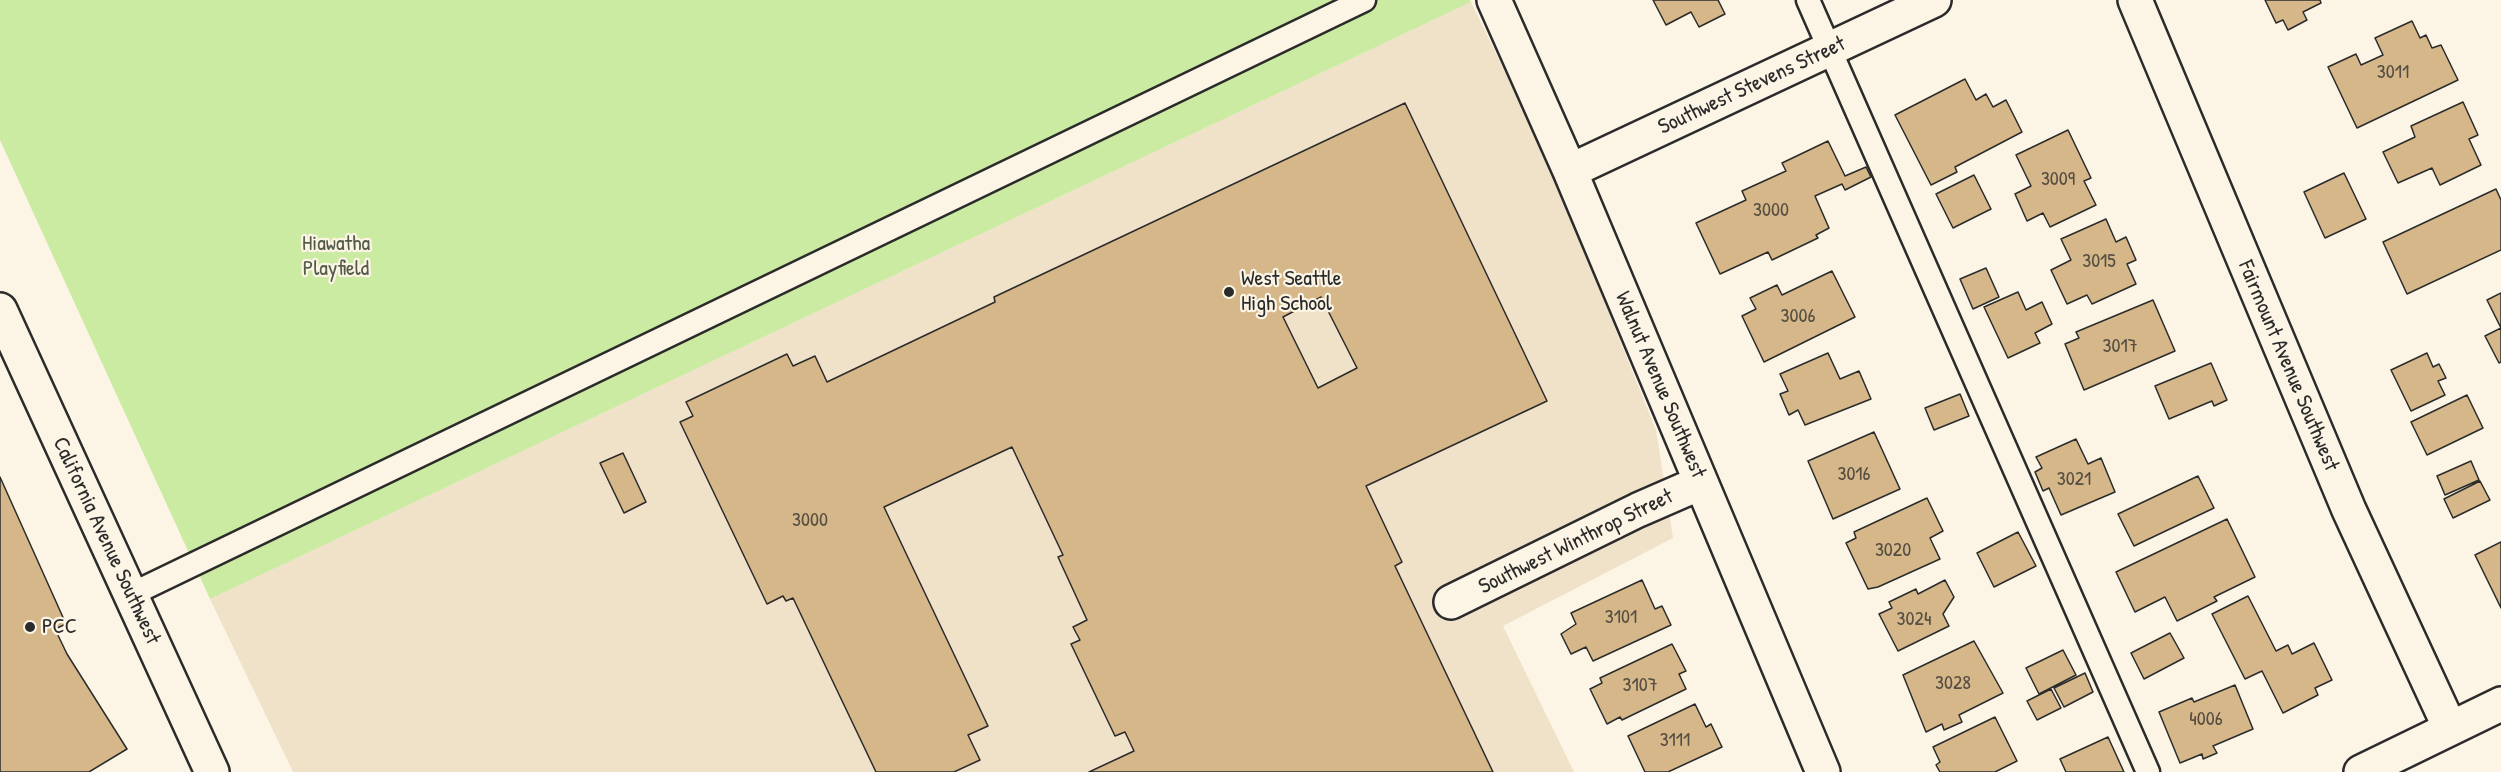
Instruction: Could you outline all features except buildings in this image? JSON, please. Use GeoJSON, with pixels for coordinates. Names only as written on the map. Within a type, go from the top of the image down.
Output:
{"type":"FeatureCollection","features":[{"type":"Feature","properties":{"kind":"street","name":"Walnut Avenue Southwest"},"geometry":{"type":"LineString","coordinates":[[1494,0],[1570,171],[1823,772]]}},
{"type":"Feature","properties":{"kind":"street","name":"Southwest Stevens Street"},"geometry":{"type":"LineString","coordinates":[[1570,171],[1934,0]]}},
{"type":"Feature","properties":{"kind":"street","name":"Fairmount Avenue Southwest"},"geometry":{"type":"LineString","coordinates":[[2135,0],[2349,510],[2450,728]]}},
{"type":"Feature","properties":{"kind":"street","name":"California Avenue Southwest"},"geometry":{"type":"LineString","coordinates":[[0,310],[212,772]]}},
{"type":"Feature","properties":{"kind":"street","name":"Southwest Winthrop Street"},"geometry":{"type":"LineString","coordinates":[[1452,602],[1638,510],[1700,483]]}},
{"type":"Feature","properties":{"kind":"street"},"geometry":{"type":"LineString","coordinates":[[2361,772],[2501,704]]}},
{"type":"Feature","properties":{"kind":"lane"},"geometry":{"type":"LineString","coordinates":[[130,595],[1364,0]]}},
{"type":"Feature","properties":{"kind":"lane"},"geometry":{"type":"LineString","coordinates":[[1808,0],[2148,772]]}},
{"type":"Feature","properties":{"kind":"shaded area","name":"West Seattle High School"},"geometry":{"type":"Polygon","coordinates":[[[1471,2],[1545,154],[1656,430],[1673,538],[1503,626],[1574,772],[293,772],[210,599],[1471,2]]]}},
{"type":"Feature","properties":{"kind":"green space","name":"Hiawatha Playfield"},"geometry":{"type":"Polygon","coordinates":[[[0,0],[1470,0],[1471,2],[210,599],[0,140],[0,0]]]}},
{"type":"Feature","properties":{"kind":"place","name":"West Seattle High School"},"geometry":{"type":"Point","coordinates":[1229,292]}},
{"type":"Feature","properties":{"kind":"place","name":"PCC"},"geometry":{"type":"Point","coordinates":[30,627]}}]}
